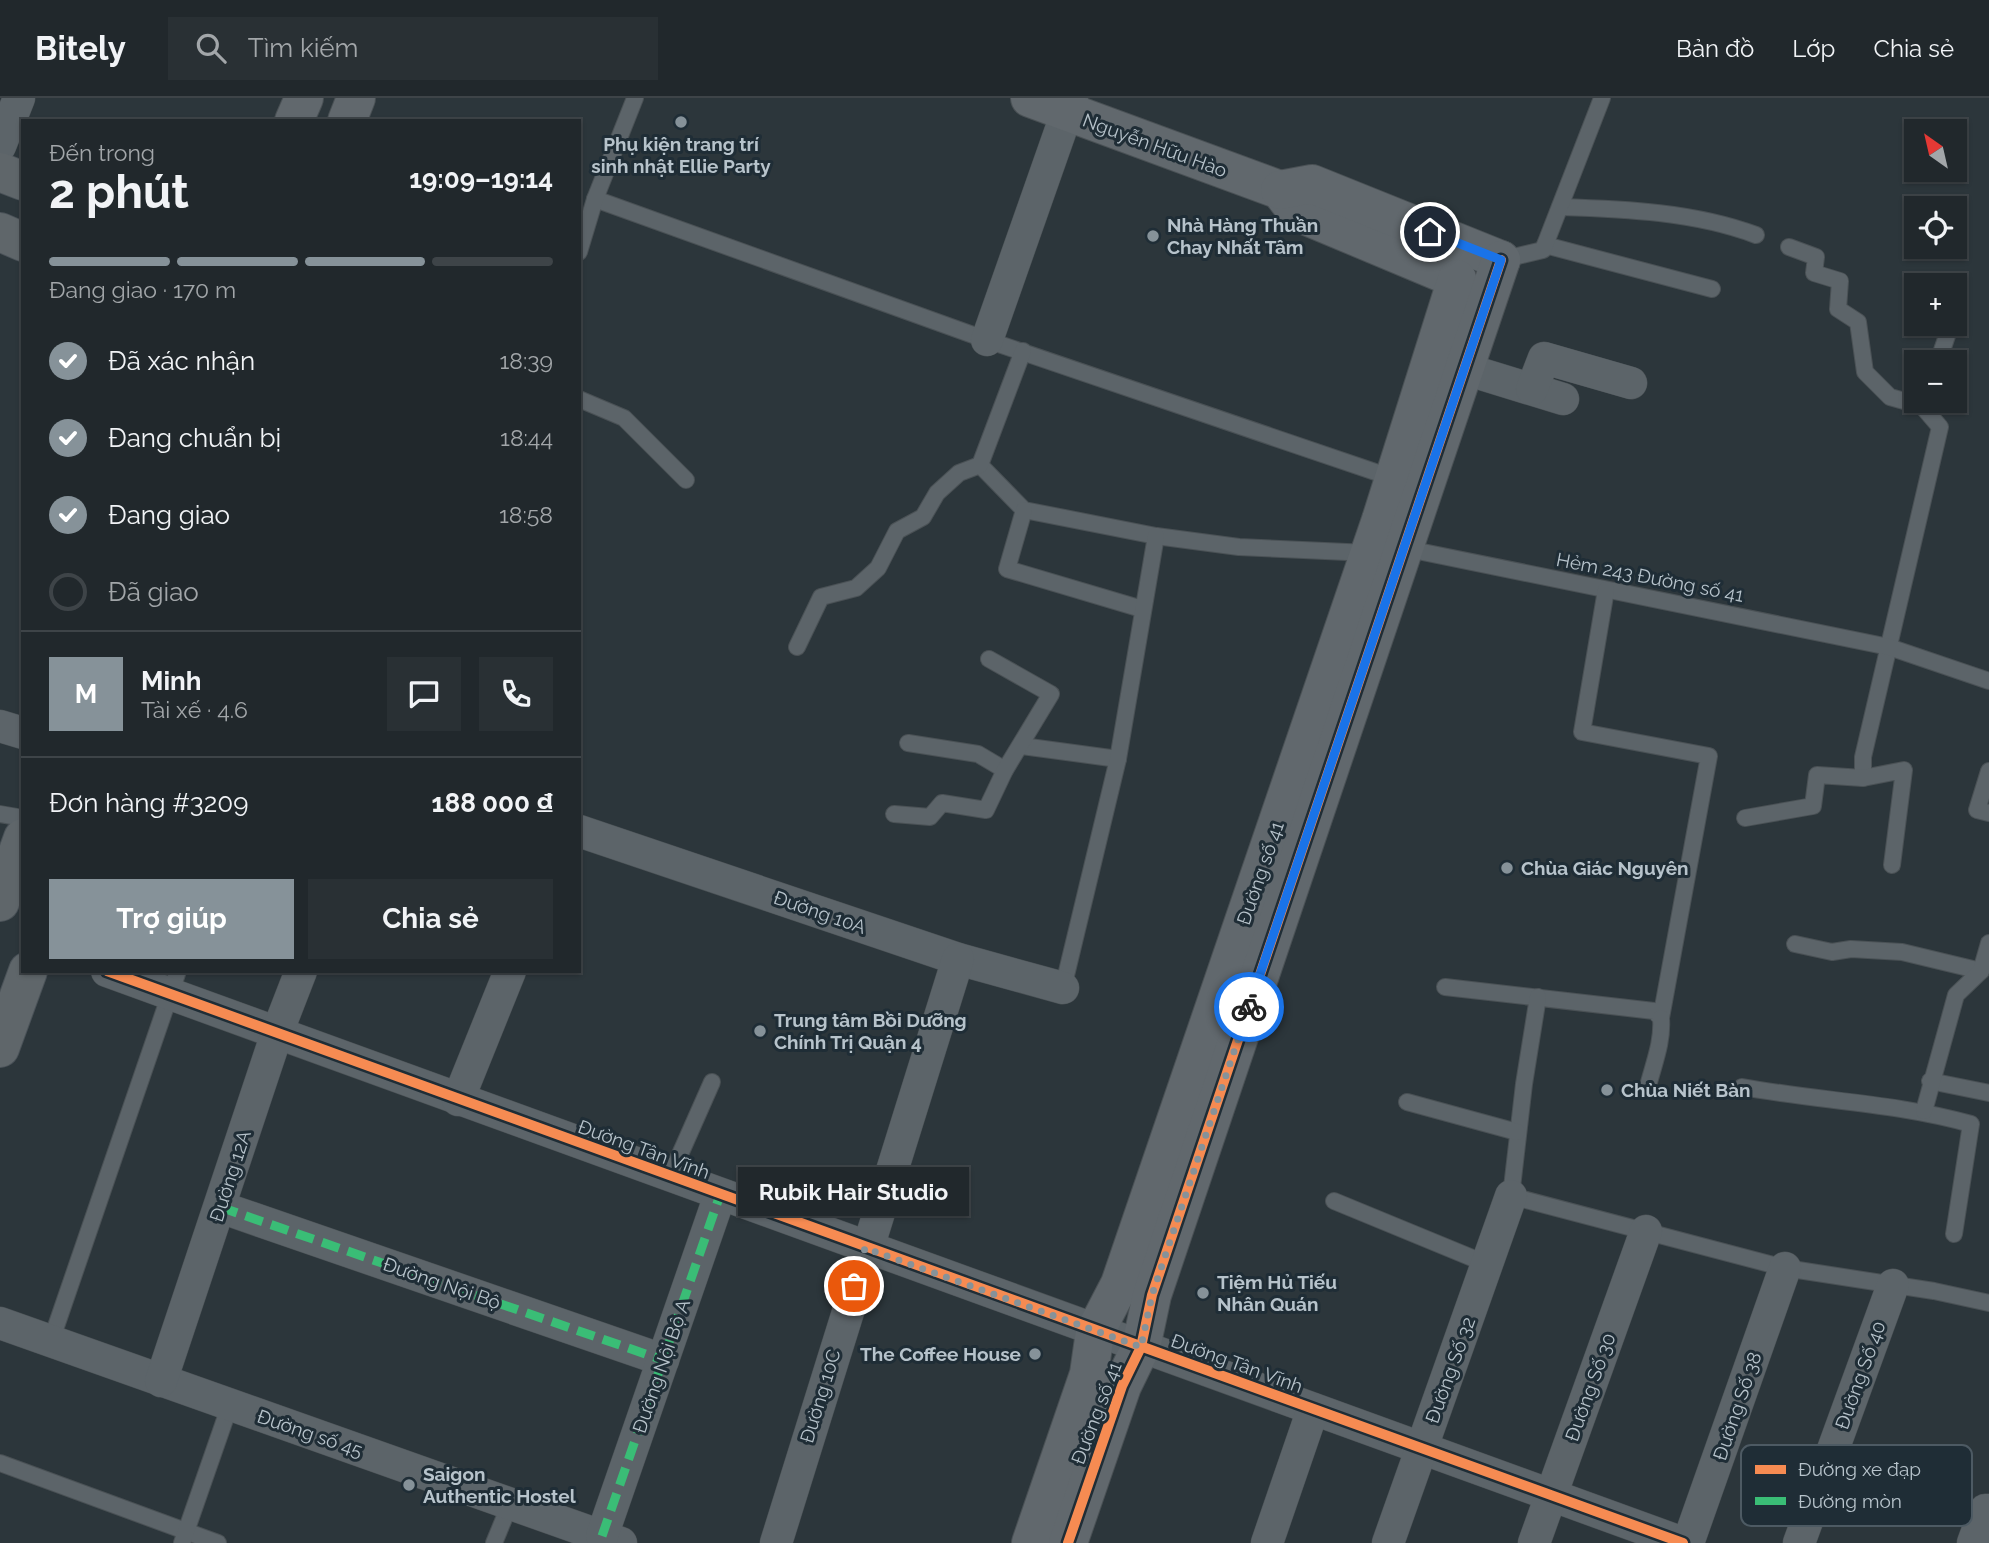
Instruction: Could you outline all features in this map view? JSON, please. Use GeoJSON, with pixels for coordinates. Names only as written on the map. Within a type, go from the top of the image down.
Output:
{"type":"FeatureCollection","features":[{"type":"Feature","properties":{"kind":"main road"},"geometry":{"type":"LineString","coordinates":[[0,172],[21,180]]}},
{"type":"Feature","properties":{"kind":"main road"},"geometry":{"type":"LineString","coordinates":[[0,232],[21,241]]}},
{"type":"Feature","properties":{"kind":"main road"},"geometry":{"type":"LineString","coordinates":[[0,902],[21,844]]}},
{"type":"Feature","properties":{"kind":"main road"},"geometry":{"type":"LineString","coordinates":[[0,1048],[27,973]]}},
{"type":"Feature","properties":{"kind":"street"},"geometry":{"type":"LineString","coordinates":[[0,146],[19,98]]}},
{"type":"Feature","properties":{"kind":"street"},"geometry":{"type":"LineString","coordinates":[[295,119],[304,98]]}},
{"type":"Feature","properties":{"kind":"street"},"geometry":{"type":"LineString","coordinates":[[348,119],[355,98]]}},
{"type":"Feature","properties":{"kind":"street","name":"Nguyễn Hữu Hào"},"geometry":{"type":"LineString","coordinates":[[1030,98],[1070,105],[1280,190],[1297,212],[1457,279]]}},
{"type":"Feature","properties":{"kind":"street"},"geometry":{"type":"LineString","coordinates":[[987,340],[1070,105]]}},
{"type":"Feature","properties":{"kind":"street","name":"Nguyễn Hữu Hào"},"geometry":{"type":"LineString","coordinates":[[1280,190],[1312,184],[1501,260]]}},
{"type":"Feature","properties":{"kind":"street"},"geometry":{"type":"LineString","coordinates":[[1457,279],[1501,260]]}},
{"type":"Feature","properties":{"kind":"street","name":"Đường số 41"},"geometry":{"type":"LineString","coordinates":[[1031,1543],[1089,1374],[1095,1332],[1120,1284],[1386,550],[1465,369],[1501,260]]}},
{"type":"Feature","properties":{"kind":"street","name":"Đường số 41"},"geometry":{"type":"LineString","coordinates":[[1068,1543],[1122,1386],[1141,1347],[1152,1295],[1386,550],[1393,478],[1457,279]]}},
{"type":"Feature","properties":{"kind":"street"},"geometry":{"type":"LineString","coordinates":[[1532,389],[1544,358],[1632,383]]}},
{"type":"Feature","properties":{"kind":"street"},"geometry":{"type":"LineString","coordinates":[[1465,369],[1563,399]]}},
{"type":"Feature","properties":{"kind":"street"},"geometry":{"type":"LineString","coordinates":[[0,726],[21,732]]}},
{"type":"Feature","properties":{"kind":"street","name":"Đường 10A"},"geometry":{"type":"LineString","coordinates":[[581,832],[958,959],[1063,988]]}},
{"type":"Feature","properties":{"kind":"street","name":"Đường 10C"},"geometry":{"type":"LineString","coordinates":[[776,1543],[865,1248],[958,959]]}},
{"type":"Feature","properties":{"kind":"street","name":"Đường Tân Vĩnh"},"geometry":{"type":"LineString","coordinates":[[118,973],[174,983],[277,1033],[1095,1332],[1686,1543]]}},
{"type":"Feature","properties":{"kind":"street","name":"Đường 12A"},"geometry":{"type":"LineString","coordinates":[[161,1381],[277,1033],[300,973]]}},
{"type":"Feature","properties":{"kind":"street"},"geometry":{"type":"LineString","coordinates":[[458,1100],[509,973]]}},
{"type":"Feature","properties":{"kind":"street","name":"Đường Nội Bộ A"},"geometry":{"type":"LineString","coordinates":[[611,1540],[663,1360],[720,1195]]}},
{"type":"Feature","properties":{"kind":"street","name":"Đường Số 32"},"geometry":{"type":"LineString","coordinates":[[1388,1543],[1511,1196]]}},
{"type":"Feature","properties":{"kind":"street","name":"Đường Nội Bộ"},"geometry":{"type":"LineString","coordinates":[[220,1207],[663,1360]]}},
{"type":"Feature","properties":{"kind":"street","name":"Đường Số 30"},"geometry":{"type":"LineString","coordinates":[[1534,1543],[1646,1231]]}},
{"type":"Feature","properties":{"kind":"street","name":"Đường Số 38"},"geometry":{"type":"LineString","coordinates":[[1686,1543],[1785,1269]]}},
{"type":"Feature","properties":{"kind":"street","name":"Đường Số 40"},"geometry":{"type":"LineString","coordinates":[[1835,1445],[1893,1285]]}},
{"type":"Feature","properties":{"kind":"street","name":"Đường số 45"},"geometry":{"type":"LineString","coordinates":[[0,1324],[611,1540]]}},
{"type":"Feature","properties":{"kind":"street"},"geometry":{"type":"LineString","coordinates":[[1267,1543],[1313,1409]]}},
{"type":"Feature","properties":{"kind":"street"},"geometry":{"type":"LineString","coordinates":[[1973,1543],[1987,1510]]}},
{"type":"Feature","properties":{"kind":"street","name":"Đường Số 40"},"geometry":{"type":"LineString","coordinates":[[1799,1543],[1805,1526]]}},
{"type":"Feature","properties":{"kind":"lane"},"geometry":{"type":"LineString","coordinates":[[581,246],[595,200],[635,98]]}},
{"type":"Feature","properties":{"kind":"lane"},"geometry":{"type":"LineString","coordinates":[[1501,260],[1543,250],[1602,98]]}},
{"type":"Feature","properties":{"kind":"lane"},"geometry":{"type":"LineString","coordinates":[[595,200],[987,340],[1393,478]]}},
{"type":"Feature","properties":{"kind":"lane"},"geometry":{"type":"LineString","coordinates":[[1560,206],[1610,209],[1724,223],[1755,235]]}},
{"type":"Feature","properties":{"kind":"lane"},"geometry":{"type":"LineString","coordinates":[[1545,245],[1712,289]]}},
{"type":"Feature","properties":{"kind":"lane"},"geometry":{"type":"LineString","coordinates":[[1789,247],[1816,257],[1814,273],[1840,281],[1838,309],[1858,322],[1865,372],[1890,397],[1904,400]]}},
{"type":"Feature","properties":{"kind":"lane"},"geometry":{"type":"LineString","coordinates":[[797,647],[821,597],[856,587],[878,568],[897,531],[923,517],[937,493],[959,473],[979,465],[1023,351]]}},
{"type":"Feature","properties":{"kind":"lane"},"geometry":{"type":"LineString","coordinates":[[581,400],[624,418],[686,480]]}},
{"type":"Feature","properties":{"kind":"lane"},"geometry":{"type":"LineString","coordinates":[[1863,778],[1863,757],[1940,427],[1930,413]]}},
{"type":"Feature","properties":{"kind":"lane"},"geometry":{"type":"LineString","coordinates":[[979,465],[1024,510],[1007,569],[1142,609]]}},
{"type":"Feature","properties":{"kind":"lane","name":"Hẻm 243 Đường số 41"},"geometry":{"type":"LineString","coordinates":[[1024,510],[1156,536],[1239,547],[1386,550],[1606,590],[1889,648],[1989,681]]}},
{"type":"Feature","properties":{"kind":"lane"},"geometry":{"type":"LineString","coordinates":[[1063,988],[1118,759],[1156,536]]}},
{"type":"Feature","properties":{"kind":"lane"},"geometry":{"type":"LineString","coordinates":[[1606,590],[1582,732],[1709,756],[1661,1018],[1663,1040],[1656,1053],[1647,1090]]}},
{"type":"Feature","properties":{"kind":"lane"},"geometry":{"type":"LineString","coordinates":[[894,814],[930,817],[942,803],[986,810],[1005,770],[1051,694],[989,659]]}},
{"type":"Feature","properties":{"kind":"lane"},"geometry":{"type":"LineString","coordinates":[[908,743],[978,754],[1005,770]]}},
{"type":"Feature","properties":{"kind":"lane"},"geometry":{"type":"LineString","coordinates":[[1021,746],[1118,759]]}},
{"type":"Feature","properties":{"kind":"lane"},"geometry":{"type":"LineString","coordinates":[[1745,818],[1813,806],[1817,775],[1863,778],[1905,769],[1896,817],[1892,865]]}},
{"type":"Feature","properties":{"kind":"lane"},"geometry":{"type":"LineString","coordinates":[[1989,771],[1977,810],[1989,813]]}},
{"type":"Feature","properties":{"kind":"lane"},"geometry":{"type":"LineString","coordinates":[[0,814],[21,818]]}},
{"type":"Feature","properties":{"kind":"lane"},"geometry":{"type":"LineString","coordinates":[[1924,1111],[1930,1081],[1956,996],[1981,971],[1989,943]]}},
{"type":"Feature","properties":{"kind":"lane"},"geometry":{"type":"LineString","coordinates":[[1795,944],[1832,952],[1851,948],[1902,952],[1981,971]]}},
{"type":"Feature","properties":{"kind":"lane"},"geometry":{"type":"LineString","coordinates":[[51,1341],[174,983]]}},
{"type":"Feature","properties":{"kind":"lane"},"geometry":{"type":"LineString","coordinates":[[1445,987],[1654,1011],[1661,1018]]}},
{"type":"Feature","properties":{"kind":"lane"},"geometry":{"type":"LineString","coordinates":[[1538,998],[1517,1132],[1511,1196],[1785,1269],[1989,1303]]}},
{"type":"Feature","properties":{"kind":"lane"},"geometry":{"type":"LineString","coordinates":[[1930,1081],[1989,1093]]}},
{"type":"Feature","properties":{"kind":"lane"},"geometry":{"type":"LineString","coordinates":[[670,1177],[712,1082]]}},
{"type":"Feature","properties":{"kind":"lane"},"geometry":{"type":"LineString","coordinates":[[1742,1087],[1807,1099],[1924,1111],[1971,1124],[1954,1234]]}},
{"type":"Feature","properties":{"kind":"lane"},"geometry":{"type":"LineString","coordinates":[[1407,1102],[1517,1132]]}},
{"type":"Feature","properties":{"kind":"lane"},"geometry":{"type":"LineString","coordinates":[[1334,1201],[1487,1264]]}},
{"type":"Feature","properties":{"kind":"lane"},"geometry":{"type":"LineString","coordinates":[[184,1537],[230,1405]]}},
{"type":"Feature","properties":{"kind":"lane"},"geometry":{"type":"LineString","coordinates":[[0,1463],[184,1537],[219,1543]]}},
{"type":"Feature","properties":{"kind":"lane"},"geometry":{"type":"LineString","coordinates":[[494,1543],[510,1504]]}},
{"type":"Feature","properties":{"kind":"marked path"},"geometry":{"type":"LineString","coordinates":[[602,1536],[720,1195]]}},
{"type":"Feature","properties":{"kind":"marked path"},"geometry":{"type":"LineString","coordinates":[[220,1207],[663,1360]]}},
{"type":"Feature","properties":{"kind":"cycle path"},"geometry":{"type":"LineString","coordinates":[[1068,1543],[1122,1386],[1141,1347],[1152,1295],[1501,260]]}},
{"type":"Feature","properties":{"kind":"cycle path"},"geometry":{"type":"LineString","coordinates":[[113,973],[1683,1543]]}},
{"type":"Feature","properties":{"kind":"way so far"},"geometry":{"type":"LineString","coordinates":[[854,1286],[865,1248],[1141,1347],[1152,1295],[1249,1007]]}},
{"type":"Feature","properties":{"kind":"place","name":"Phụ kiện trang trí sinh nhật Ellie Party"},"geometry":{"type":"Point","coordinates":[681,122]}},
{"type":"Feature","properties":{"kind":"place","name":"Nhà Hàng Thuần Chay Nhất Tâm"},"geometry":{"type":"Point","coordinates":[1153,236]}},
{"type":"Feature","properties":{"kind":"place","name":"Chùa Giác Nguyên"},"geometry":{"type":"Point","coordinates":[1507,868]}},
{"type":"Feature","properties":{"kind":"place","name":"Trung tâm Bồi Dưỡng Chính Trị Quận 4"},"geometry":{"type":"Point","coordinates":[760,1031]}},
{"type":"Feature","properties":{"kind":"place","name":"Chùa Niết Bàn"},"geometry":{"type":"Point","coordinates":[1607,1090]}},
{"type":"Feature","properties":{"kind":"place","name":"Rubik Hair Studio"},"geometry":{"type":"Point","coordinates":[854,1286]}},
{"type":"Feature","properties":{"kind":"place","name":"Tiệm Hủ Tiếu Nhân Quán"},"geometry":{"type":"Point","coordinates":[1203,1293]}},
{"type":"Feature","properties":{"kind":"place","name":"The Coffee House"},"geometry":{"type":"Point","coordinates":[1035,1354]}},
{"type":"Feature","properties":{"kind":"place","name":"Saigon Authentic Hostel"},"geometry":{"type":"Point","coordinates":[409,1485]}},
{"type":"Feature","properties":{"kind":"route"},"geometry":{"type":"LineString","coordinates":[[1249,1007],[1501,260],[1430,232]]}}]}
